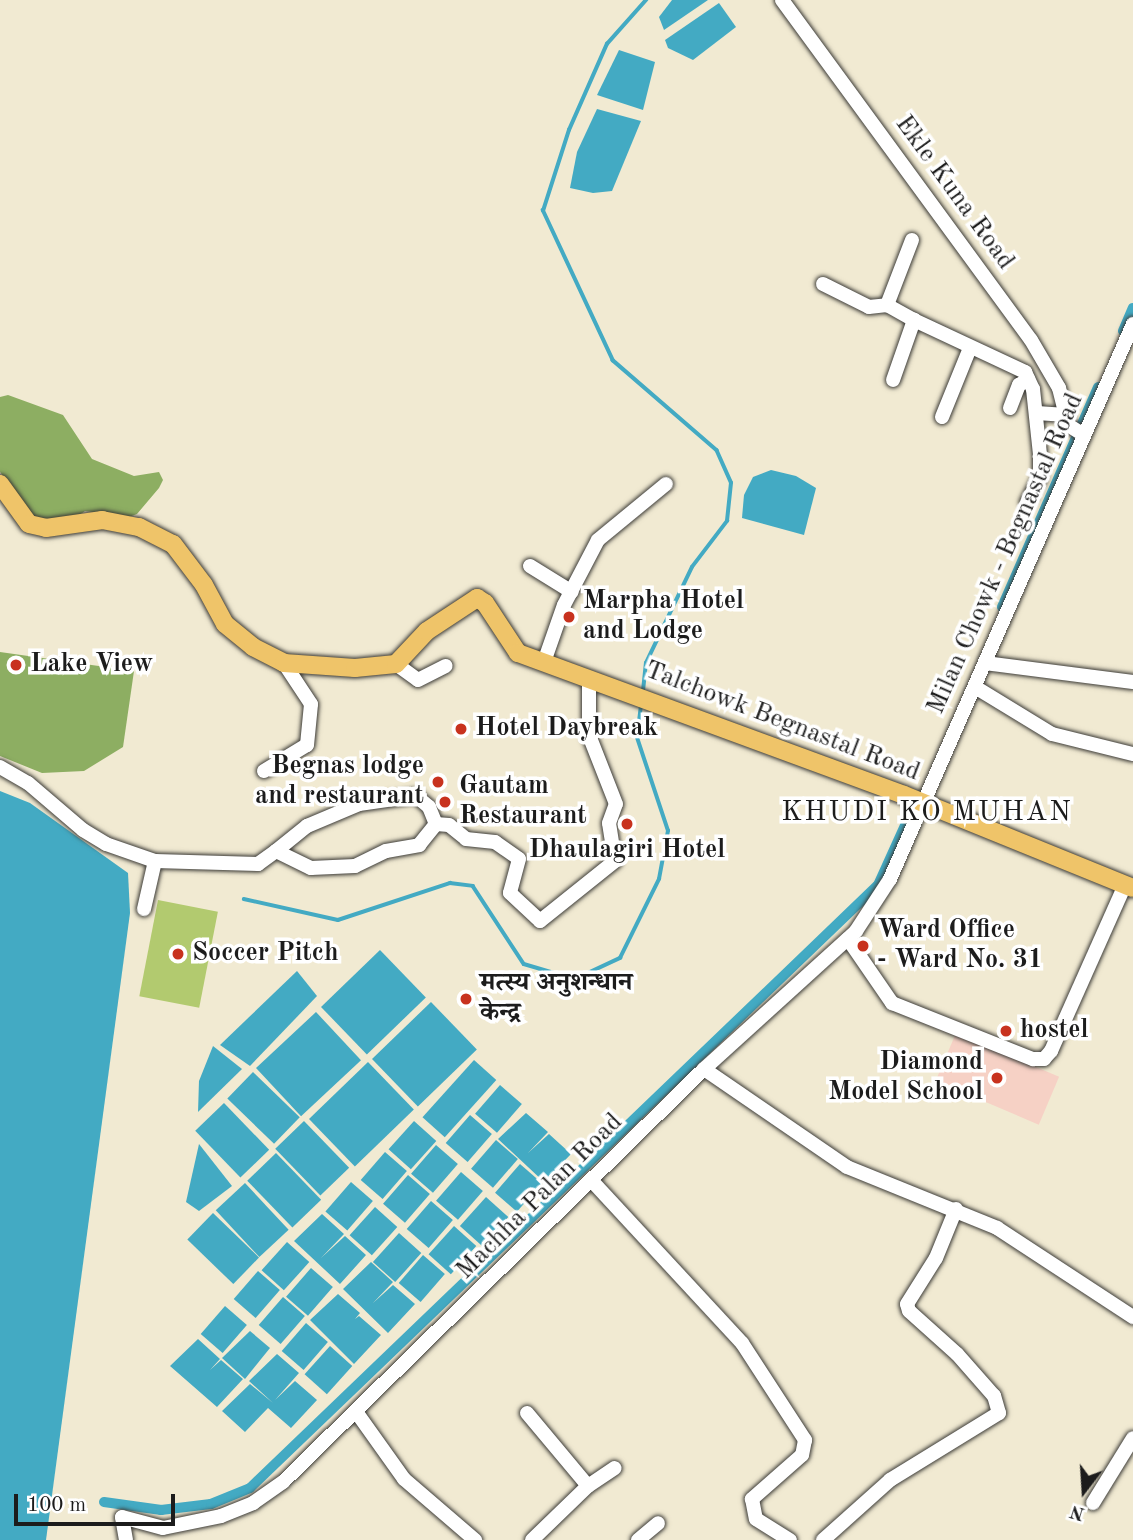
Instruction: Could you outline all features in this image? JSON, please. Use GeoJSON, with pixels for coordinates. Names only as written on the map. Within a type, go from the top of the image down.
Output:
{"type":"FeatureCollection","features":[{"type":"Feature","properties":{"kind":"main road"},"geometry":{"type":"LineString","coordinates":[[0,484],[29,524],[46,528],[102,520],[139,527],[173,544],[204,585],[225,624],[253,647],[284,663],[355,668],[396,664]]}},
{"type":"Feature","properties":{"kind":"main road","name":"Talchowk Begnastal Road"},"geometry":{"type":"LineString","coordinates":[[396,664],[427,631],[477,598],[485,603],[518,653],[666,706],[922,804],[1129,887]]}},
{"type":"Feature","properties":{"kind":"street","name":"Ekle Kuna Road"},"geometry":{"type":"LineString","coordinates":[[782,0],[1031,341],[1059,388],[1067,420]]}},
{"type":"Feature","properties":{"kind":"street"},"geometry":{"type":"LineString","coordinates":[[887,305],[912,240]]}},
{"type":"Feature","properties":{"kind":"street"},"geometry":{"type":"LineString","coordinates":[[823,284],[869,307],[887,305],[970,348],[1017,366],[1028,379],[1037,413],[1040,477],[1027,503]]}},
{"type":"Feature","properties":{"kind":"street"},"geometry":{"type":"LineString","coordinates":[[893,380],[915,320]]}},
{"type":"Feature","properties":{"kind":"street","name":"Milan Chowk - Begnastal Road"},"geometry":{"type":"LineString","coordinates":[[922,804],[1133,324]]}},
{"type":"Feature","properties":{"kind":"street"},"geometry":{"type":"LineString","coordinates":[[942,417],[970,348]]}},
{"type":"Feature","properties":{"kind":"street"},"geometry":{"type":"LineString","coordinates":[[1010,408],[1019,385],[1028,379]]}},
{"type":"Feature","properties":{"kind":"street"},"geometry":{"type":"LineString","coordinates":[[1037,413],[1067,420],[1084,435]]}},
{"type":"Feature","properties":{"kind":"street"},"geometry":{"type":"LineString","coordinates":[[544,662],[572,592],[597,540],[666,484]]}},
{"type":"Feature","properties":{"kind":"street"},"geometry":{"type":"LineString","coordinates":[[530,566],[572,592]]}},
{"type":"Feature","properties":{"kind":"street"},"geometry":{"type":"LineString","coordinates":[[264,771],[307,745],[312,704],[284,663]]}},
{"type":"Feature","properties":{"kind":"street"},"geometry":{"type":"LineString","coordinates":[[985,663],[1133,682]]}},
{"type":"Feature","properties":{"kind":"street"},"geometry":{"type":"LineString","coordinates":[[396,664],[418,680],[446,666]]}},
{"type":"Feature","properties":{"kind":"street"},"geometry":{"type":"LineString","coordinates":[[436,824],[449,825],[466,839],[495,842],[519,859],[510,893],[540,921],[615,861],[609,823],[616,804],[589,735],[598,682]]}},
{"type":"Feature","properties":{"kind":"street"},"geometry":{"type":"LineString","coordinates":[[975,687],[1052,734],[1133,754]]}},
{"type":"Feature","properties":{"kind":"street"},"geometry":{"type":"LineString","coordinates":[[0,767],[28,783],[83,830],[106,844],[155,861],[258,864],[307,827],[359,804],[416,796],[429,807],[436,824]]}},
{"type":"Feature","properties":{"kind":"street","name":"Machha Palan Road"},"geometry":{"type":"LineString","coordinates":[[126,1540],[122,1517],[163,1528],[221,1516],[253,1503],[283,1482],[357,1413],[704,1069],[848,939],[890,879],[922,804]]}},
{"type":"Feature","properties":{"kind":"street"},"geometry":{"type":"LineString","coordinates":[[276,850],[311,868],[355,866],[386,852],[419,845],[436,824]]}},
{"type":"Feature","properties":{"kind":"street"},"geometry":{"type":"LineString","coordinates":[[144,909],[155,861]]}},
{"type":"Feature","properties":{"kind":"street"},"geometry":{"type":"LineString","coordinates":[[848,939],[892,1003],[1033,1059],[1044,1059],[1051,1051],[1129,887]]}},
{"type":"Feature","properties":{"kind":"street"},"geometry":{"type":"LineString","coordinates":[[704,1069],[847,1167],[956,1209],[997,1228],[1133,1317]]}},
{"type":"Feature","properties":{"kind":"street"},"geometry":{"type":"LineString","coordinates":[[591,1180],[742,1343],[805,1440],[802,1455],[752,1499],[756,1519],[790,1540]]}},
{"type":"Feature","properties":{"kind":"street"},"geometry":{"type":"LineString","coordinates":[[823,1540],[890,1480],[999,1413],[1000,1406],[972,1371],[909,1311],[907,1304],[936,1258],[956,1209]]}},
{"type":"Feature","properties":{"kind":"street"},"geometry":{"type":"LineString","coordinates":[[357,1413],[404,1479],[475,1540]]}},
{"type":"Feature","properties":{"kind":"street"},"geometry":{"type":"LineString","coordinates":[[527,1413],[588,1486]]}},
{"type":"Feature","properties":{"kind":"street"},"geometry":{"type":"LineString","coordinates":[[1093,1503],[1133,1438]]}},
{"type":"Feature","properties":{"kind":"street"},"geometry":{"type":"LineString","coordinates":[[532,1540],[588,1486],[615,1468]]}},
{"type":"Feature","properties":{"kind":"street"},"geometry":{"type":"LineString","coordinates":[[638,1540],[658,1523]]}},
{"type":"Feature","properties":{"kind":"shaded area","name":"Diamond Model School"},"geometry":{"type":"Polygon","coordinates":[[[956,1033],[1059,1077],[1039,1125],[936,1081],[956,1033]]]}},
{"type":"Feature","properties":{"kind":"green space"},"geometry":{"type":"Polygon","coordinates":[[[8,395],[63,415],[92,459],[134,476],[159,472],[163,480],[159,488],[137,514],[129,517],[85,511],[71,521],[35,519],[0,472],[0,397],[8,395]]]}},
{"type":"Feature","properties":{"kind":"green space"},"geometry":{"type":"Polygon","coordinates":[[[0,652],[134,671],[123,747],[84,771],[42,773],[0,756],[0,652]]]}},
{"type":"Feature","properties":{"kind":"green space","name":"Soccer Pitch"},"geometry":{"type":"Polygon","coordinates":[[[158,900],[218,912],[199,1008],[139,996],[158,900]]]}},
{"type":"Feature","properties":{"kind":"water"},"geometry":{"type":"Polygon","coordinates":[[[672,0],[708,0],[664,30],[659,17],[672,0]]]}},
{"type":"Feature","properties":{"kind":"water"},"geometry":{"type":"Polygon","coordinates":[[[719,3],[736,27],[693,60],[668,48],[665,40],[719,3]]]}},
{"type":"Feature","properties":{"kind":"water"},"geometry":{"type":"Polygon","coordinates":[[[619,50],[655,62],[643,110],[597,95],[619,50]]]}},
{"type":"Feature","properties":{"kind":"water"},"geometry":{"type":"Polygon","coordinates":[[[597,109],[641,121],[612,191],[593,193],[570,188],[577,152],[597,109]]]}},
{"type":"Feature","properties":{"kind":"water"},"geometry":{"type":"Polygon","coordinates":[[[771,470],[796,476],[816,488],[804,535],[742,518],[744,495],[753,477],[771,470]]]}},
{"type":"Feature","properties":{"kind":"water"},"geometry":{"type":"Polygon","coordinates":[[[0,791],[30,803],[128,873],[130,913],[46,1540],[0,1540],[0,791]]]}},
{"type":"Feature","properties":{"kind":"water"},"geometry":{"type":"Polygon","coordinates":[[[380,950],[426,997],[367,1054],[321,1007],[380,950]]]}},
{"type":"Feature","properties":{"kind":"water"},"geometry":{"type":"Polygon","coordinates":[[[297,971],[317,996],[250,1066],[220,1045],[297,971]]]}},
{"type":"Feature","properties":{"kind":"water"},"geometry":{"type":"Polygon","coordinates":[[[431,1002],[477,1049],[418,1106],[372,1059],[431,1002]]]}},
{"type":"Feature","properties":{"kind":"water"},"geometry":{"type":"Polygon","coordinates":[[[316,1012],[361,1060],[301,1116],[256,1068],[316,1012]]]}},
{"type":"Feature","properties":{"kind":"water"},"geometry":{"type":"Polygon","coordinates":[[[213,1046],[242,1069],[198,1112],[199,1081],[213,1046]]]}},
{"type":"Feature","properties":{"kind":"water"},"geometry":{"type":"Polygon","coordinates":[[[474,1060],[496,1080],[445,1137],[422,1117],[474,1060]]]}},
{"type":"Feature","properties":{"kind":"water"},"geometry":{"type":"Polygon","coordinates":[[[368,1062],[414,1109],[355,1166],[309,1119],[368,1062]]]}},
{"type":"Feature","properties":{"kind":"water"},"geometry":{"type":"Polygon","coordinates":[[[253,1072],[300,1117],[274,1144],[227,1099],[253,1072]]]}},
{"type":"Feature","properties":{"kind":"water"},"geometry":{"type":"Polygon","coordinates":[[[500,1085],[522,1104],[497,1133],[475,1114],[500,1085]]]}},
{"type":"Feature","properties":{"kind":"water"},"geometry":{"type":"Polygon","coordinates":[[[224,1103],[269,1150],[240,1178],[195,1131],[224,1103]]]}},
{"type":"Feature","properties":{"kind":"water"},"geometry":{"type":"Polygon","coordinates":[[[526,1113],[548,1132],[528,1153],[549,1134],[571,1154],[544,1182],[498,1139],[526,1113]]]}},
{"type":"Feature","properties":{"kind":"water"},"geometry":{"type":"Polygon","coordinates":[[[470,1115],[492,1134],[468,1162],[446,1143],[470,1115]]]}},
{"type":"Feature","properties":{"kind":"water"},"geometry":{"type":"Polygon","coordinates":[[[304,1121],[349,1168],[320,1196],[275,1149],[304,1121]]]}},
{"type":"Feature","properties":{"kind":"water"},"geometry":{"type":"Polygon","coordinates":[[[414,1121],[436,1141],[411,1169],[389,1149],[414,1121]]]}},
{"type":"Feature","properties":{"kind":"water"},"geometry":{"type":"Polygon","coordinates":[[[496,1140],[518,1159],[493,1188],[471,1169],[496,1140]]]}},
{"type":"Feature","properties":{"kind":"water"},"geometry":{"type":"Polygon","coordinates":[[[199,1144],[232,1186],[199,1211],[186,1202],[199,1144]]]}},
{"type":"Feature","properties":{"kind":"water"},"geometry":{"type":"Polygon","coordinates":[[[436,1145],[458,1164],[433,1193],[411,1174],[436,1145]]]}},
{"type":"Feature","properties":{"kind":"water"},"geometry":{"type":"Polygon","coordinates":[[[385,1152],[407,1171],[383,1199],[361,1180],[385,1152]]]}},
{"type":"Feature","properties":{"kind":"water"},"geometry":{"type":"Polygon","coordinates":[[[276,1153],[321,1200],[292,1228],[247,1181],[276,1153]]]}},
{"type":"Feature","properties":{"kind":"water"},"geometry":{"type":"Polygon","coordinates":[[[520,1164],[542,1183],[517,1212],[495,1193],[520,1164]]]}},
{"type":"Feature","properties":{"kind":"water"},"geometry":{"type":"Polygon","coordinates":[[[461,1172],[483,1191],[458,1220],[436,1201],[461,1172]]]}},
{"type":"Feature","properties":{"kind":"water"},"geometry":{"type":"Polygon","coordinates":[[[408,1175],[430,1194],[405,1223],[383,1204],[408,1175]]]}},
{"type":"Feature","properties":{"kind":"water"},"geometry":{"type":"Polygon","coordinates":[[[351,1182],[373,1201],[347,1230],[325,1211],[351,1182]]]}},
{"type":"Feature","properties":{"kind":"water"},"geometry":{"type":"Polygon","coordinates":[[[245,1183],[289,1230],[259,1257],[216,1210],[245,1183]]]}},
{"type":"Feature","properties":{"kind":"water"},"geometry":{"type":"Polygon","coordinates":[[[486,1197],[508,1217],[482,1246],[460,1226],[486,1197]]]}},
{"type":"Feature","properties":{"kind":"water"},"geometry":{"type":"Polygon","coordinates":[[[431,1201],[453,1220],[429,1248],[407,1229],[431,1201]]]}},
{"type":"Feature","properties":{"kind":"water"},"geometry":{"type":"Polygon","coordinates":[[[375,1207],[397,1227],[372,1255],[350,1235],[375,1207]]]}},
{"type":"Feature","properties":{"kind":"water"},"geometry":{"type":"Polygon","coordinates":[[[213,1213],[259,1257],[233,1284],[187,1240],[213,1213]]]}},
{"type":"Feature","properties":{"kind":"water"},"geometry":{"type":"Polygon","coordinates":[[[322,1214],[344,1234],[321,1258],[345,1236],[366,1255],[340,1284],[294,1241],[322,1214]]]}},
{"type":"Feature","properties":{"kind":"water"},"geometry":{"type":"Polygon","coordinates":[[[454,1226],[476,1246],[451,1274],[429,1254],[454,1226]]]}},
{"type":"Feature","properties":{"kind":"water"},"geometry":{"type":"Polygon","coordinates":[[[399,1233],[421,1253],[395,1282],[373,1262],[399,1233]]]}},
{"type":"Feature","properties":{"kind":"water"},"geometry":{"type":"Polygon","coordinates":[[[287,1242],[309,1262],[284,1290],[262,1270],[287,1242]]]}},
{"type":"Feature","properties":{"kind":"water"},"geometry":{"type":"Polygon","coordinates":[[[423,1255],[445,1274],[421,1302],[399,1283],[423,1255]]]}},
{"type":"Feature","properties":{"kind":"water"},"geometry":{"type":"Polygon","coordinates":[[[371,1262],[393,1282],[373,1303],[393,1285],[415,1304],[388,1333],[343,1289],[371,1262]]]}},
{"type":"Feature","properties":{"kind":"water"},"geometry":{"type":"Polygon","coordinates":[[[311,1268],[333,1287],[308,1316],[286,1297],[311,1268]]]}},
{"type":"Feature","properties":{"kind":"water"},"geometry":{"type":"Polygon","coordinates":[[[258,1271],[280,1290],[256,1318],[234,1299],[258,1271]]]}},
{"type":"Feature","properties":{"kind":"water"},"geometry":{"type":"Polygon","coordinates":[[[338,1294],[360,1313],[355,1319],[359,1316],[381,1335],[354,1364],[310,1320],[338,1294]]]}},
{"type":"Feature","properties":{"kind":"water"},"geometry":{"type":"Polygon","coordinates":[[[283,1297],[305,1316],[281,1344],[259,1325],[283,1297]]]}},
{"type":"Feature","properties":{"kind":"water"},"geometry":{"type":"Polygon","coordinates":[[[225,1306],[247,1325],[223,1353],[201,1334],[225,1306]]]}},
{"type":"Feature","properties":{"kind":"water"},"geometry":{"type":"Polygon","coordinates":[[[306,1323],[328,1342],[304,1370],[282,1351],[306,1323]]]}},
{"type":"Feature","properties":{"kind":"water"},"geometry":{"type":"Polygon","coordinates":[[[250,1331],[270,1348],[245,1379],[222,1358],[250,1331]]]}},
{"type":"Feature","properties":{"kind":"water"},"geometry":{"type":"Polygon","coordinates":[[[198,1339],[220,1359],[210,1370],[221,1360],[243,1379],[217,1407],[170,1366],[198,1339]]]}},
{"type":"Feature","properties":{"kind":"water"},"geometry":{"type":"Polygon","coordinates":[[[330,1346],[352,1366],[327,1394],[305,1374],[330,1346]]]}},
{"type":"Feature","properties":{"kind":"water"},"geometry":{"type":"Polygon","coordinates":[[[277,1354],[299,1373],[275,1400],[295,1381],[317,1400],[291,1428],[268,1408],[245,1432],[222,1411],[250,1384],[273,1403],[249,1381],[277,1354]]]}},
{"type":"Feature","properties":{"kind":"waterway"},"geometry":{"type":"LineString","coordinates":[[643,691],[646,663],[692,567],[727,521],[731,483],[717,451],[613,361],[543,211],[569,130],[607,44],[646,0]]}},
{"type":"Feature","properties":{"kind":"waterway"},"geometry":{"type":"LineString","coordinates":[[1123,331],[1133,308]]}},
{"type":"Feature","properties":{"kind":"waterway"},"geometry":{"type":"LineString","coordinates":[[1002,607],[1098,387]]}},
{"type":"Feature","properties":{"kind":"waterway"},"geometry":{"type":"LineString","coordinates":[[244,899],[338,920],[450,883],[473,886],[524,964],[575,979],[620,958],[659,879],[668,831],[637,738],[641,706]]}},
{"type":"Feature","properties":{"kind":"waterway"},"geometry":{"type":"LineString","coordinates":[[104,1502],[161,1510],[211,1504],[250,1488],[878,885],[908,819]]}},
{"type":"Feature","properties":{"kind":"place","name":"Marpha Hotel and Lodge"},"geometry":{"type":"Point","coordinates":[569,617]}},
{"type":"Feature","properties":{"kind":"place","name":"Lake View"},"geometry":{"type":"Point","coordinates":[16,665]}},
{"type":"Feature","properties":{"kind":"place","name":"Hotel Daybreak"},"geometry":{"type":"Point","coordinates":[461,729]}},
{"type":"Feature","properties":{"kind":"place","name":"Begnas lodge and restaurant"},"geometry":{"type":"Point","coordinates":[438,782]}},
{"type":"Feature","properties":{"kind":"place","name":"Gautam Restaurant"},"geometry":{"type":"Point","coordinates":[445,802]}},
{"type":"Feature","properties":{"kind":"place","name":"Dhaulagiri Hotel"},"geometry":{"type":"Point","coordinates":[627,824]}},
{"type":"Feature","properties":{"kind":"place","name":"Ward Office - Ward No. 31"},"geometry":{"type":"Point","coordinates":[863,946]}},
{"type":"Feature","properties":{"kind":"place","name":"Soccer Pitch"},"geometry":{"type":"Point","coordinates":[178,954]}},
{"type":"Feature","properties":{"kind":"place","name":"मत्स्य अनुशन्धान केन्द्र"},"geometry":{"type":"Point","coordinates":[466,999]}},
{"type":"Feature","properties":{"kind":"place","name":"hostel"},"geometry":{"type":"Point","coordinates":[1006,1031]}},
{"type":"Feature","properties":{"kind":"place","name":"Diamond Model School"},"geometry":{"type":"Point","coordinates":[997,1078]}},
{"type":"Feature","properties":{"kind":"district","name":"KHUDI KO MUHAN"},"geometry":{"type":"Point","coordinates":[927,813]}}]}
